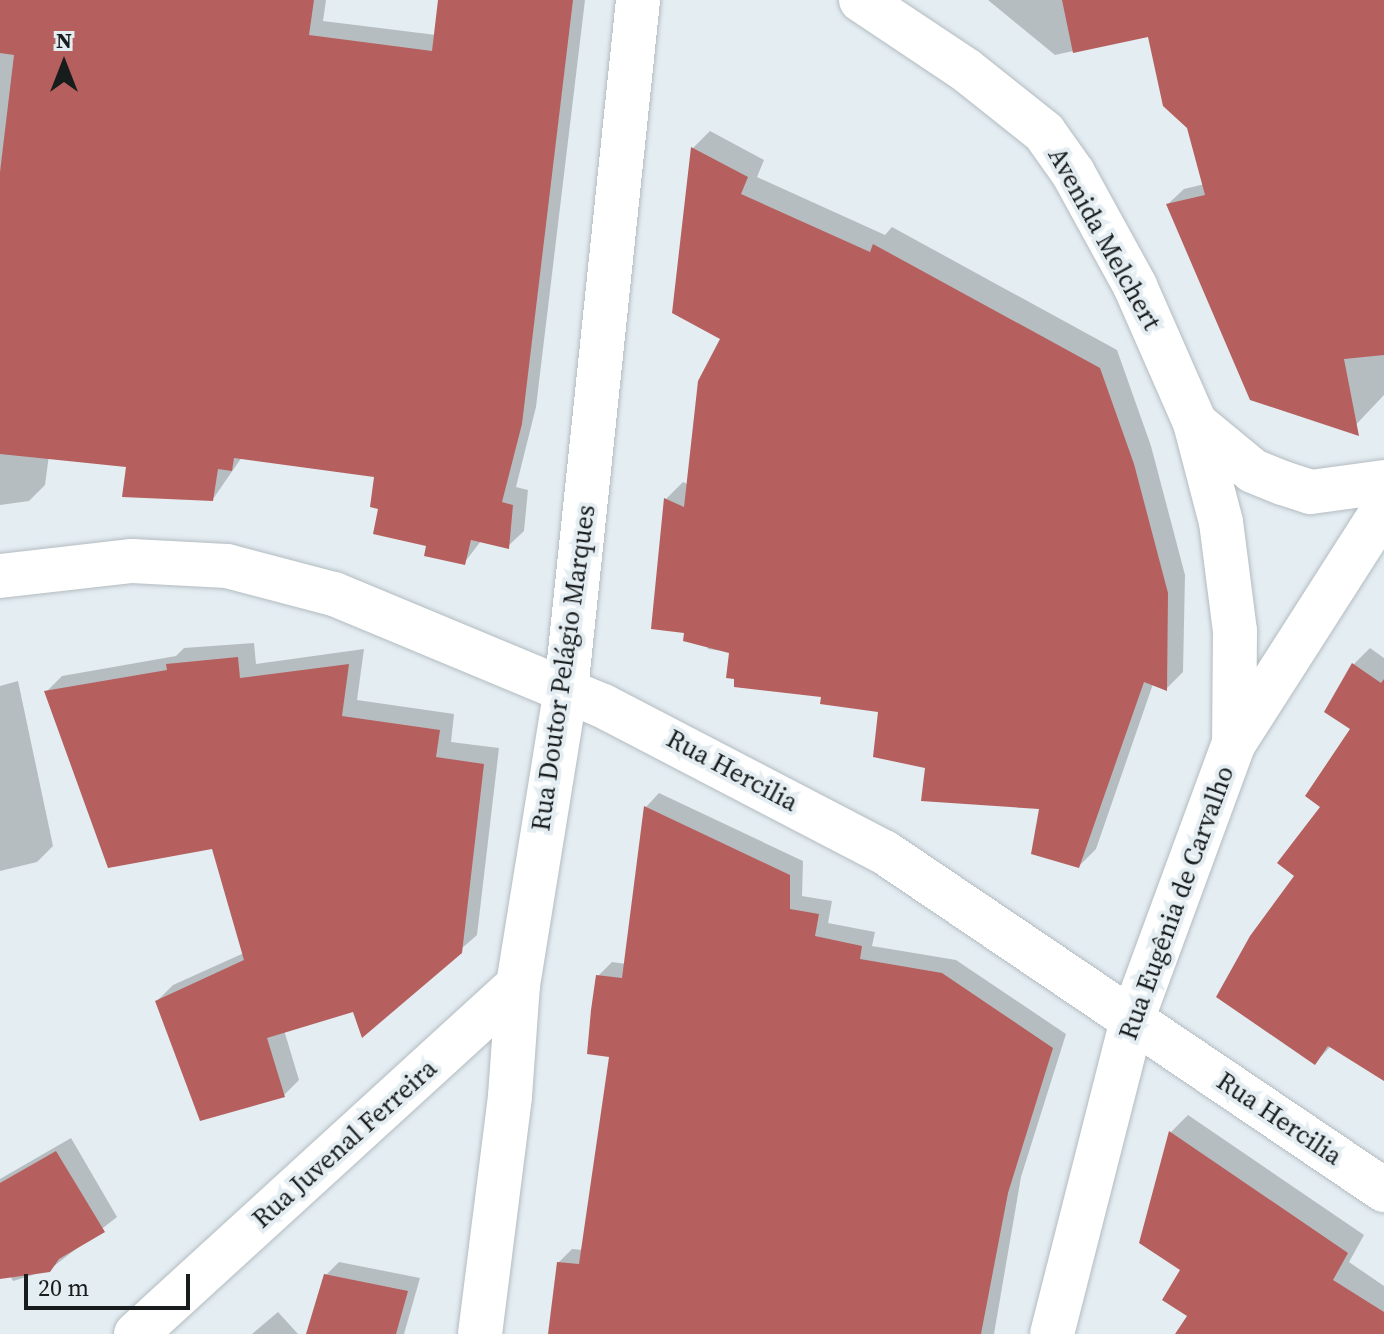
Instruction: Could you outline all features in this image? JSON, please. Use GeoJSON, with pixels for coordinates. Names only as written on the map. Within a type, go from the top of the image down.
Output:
{"type":"FeatureCollection","features":[{"type":"Feature","properties":{"kind":"street","name":"Rua Doutor Pelágio Marques"},"geometry":{"type":"LineString","coordinates":[[480,1334],[510,1096],[518,985],[566,690],[638,0]]}},
{"type":"Feature","properties":{"kind":"street","name":"Avenida Melchert"},"geometry":{"type":"LineString","coordinates":[[861,0],[966,70],[1044,132],[1073,173],[1135,286],[1195,423],[1221,522],[1235,631],[1234,743]]}},
{"type":"Feature","properties":{"kind":"street","name":"Avenida Melchert"},"geometry":{"type":"LineString","coordinates":[[1195,423],[1253,471],[1311,492],[1384,482]]}},
{"type":"Feature","properties":{"kind":"street","name":"Rua Eugênia de Carvalho"},"geometry":{"type":"LineString","coordinates":[[1052,1334],[1132,1020],[1234,743],[1384,508]]}},
{"type":"Feature","properties":{"kind":"street","name":"Rua Hercilia"},"geometry":{"type":"LineString","coordinates":[[0,576],[132,561],[227,566],[334,594],[566,690],[686,746],[884,852],[1384,1190]]}},
{"type":"Feature","properties":{"kind":"street","name":"Rua Juvenal Ferreira"},"geometry":{"type":"LineString","coordinates":[[136,1334],[518,985]]}},
{"type":"Feature","properties":{"kind":"building"},"geometry":{"type":"Polygon","coordinates":[[[0,0],[314,0],[309,35],[432,51],[438,0],[573,0],[522,424],[502,502],[513,505],[509,549],[471,540],[465,565],[424,556],[426,546],[373,534],[378,509],[370,507],[374,477],[234,458],[232,471],[218,469],[213,501],[122,497],[126,467],[0,454],[0,172],[14,55],[0,53],[0,0]]]}},
{"type":"Feature","properties":{"kind":"building"},"geometry":{"type":"Polygon","coordinates":[[[1062,0],[1384,0],[1384,355],[1344,359],[1359,436],[1250,400],[1166,204],[1205,195],[1187,128],[1163,106],[1148,37],[1073,53],[1062,0]]]}},
{"type":"Feature","properties":{"kind":"building"},"geometry":{"type":"Polygon","coordinates":[[[691,147],[748,177],[741,194],[870,252],[873,244],[1100,368],[1134,464],[1168,593],[1167,691],[1144,682],[1079,868],[1031,854],[1039,809],[921,801],[925,768],[873,757],[878,712],[820,704],[821,697],[734,687],[734,679],[726,678],[729,653],[683,641],[684,633],[651,629],[664,498],[684,507],[698,381],[720,339],[672,313],[691,147]]]}},
{"type":"Feature","properties":{"kind":"building"},"geometry":{"type":"Polygon","coordinates":[[[238,657],[240,678],[349,664],[342,716],[440,730],[436,757],[484,764],[462,953],[362,1038],[353,1012],[267,1038],[285,1097],[200,1121],[155,1001],[244,960],[212,849],[108,868],[44,691],[167,670],[166,664],[238,657]]]}},
{"type":"Feature","properties":{"kind":"building"},"geometry":{"type":"Polygon","coordinates":[[[1352,663],[1381,683],[1384,679],[1384,1081],[1328,1046],[1315,1065],[1216,997],[1250,936],[1294,876],[1277,863],[1320,807],[1305,796],[1350,729],[1324,712],[1352,663]]]}},
{"type":"Feature","properties":{"kind":"building"},"geometry":{"type":"Polygon","coordinates":[[[644,806],[790,875],[790,909],[819,914],[815,936],[862,946],[860,959],[942,973],[1053,1048],[1008,1193],[981,1334],[548,1334],[557,1262],[579,1264],[609,1057],[587,1054],[591,1010],[596,975],[622,978],[644,806]]]}},
{"type":"Feature","properties":{"kind":"building"},"geometry":{"type":"Polygon","coordinates":[[[1169,1131],[1348,1253],[1333,1280],[1384,1312],[1384,1334],[1175,1334],[1187,1316],[1162,1300],[1180,1270],[1139,1243],[1169,1131]]]}},
{"type":"Feature","properties":{"kind":"building"},"geometry":{"type":"Polygon","coordinates":[[[56,1151],[105,1232],[59,1259],[50,1272],[0,1279],[0,1183],[56,1151]]]}},
{"type":"Feature","properties":{"kind":"building"},"geometry":{"type":"Polygon","coordinates":[[[324,1274],[408,1291],[396,1334],[306,1334],[324,1274]]]}}]}
